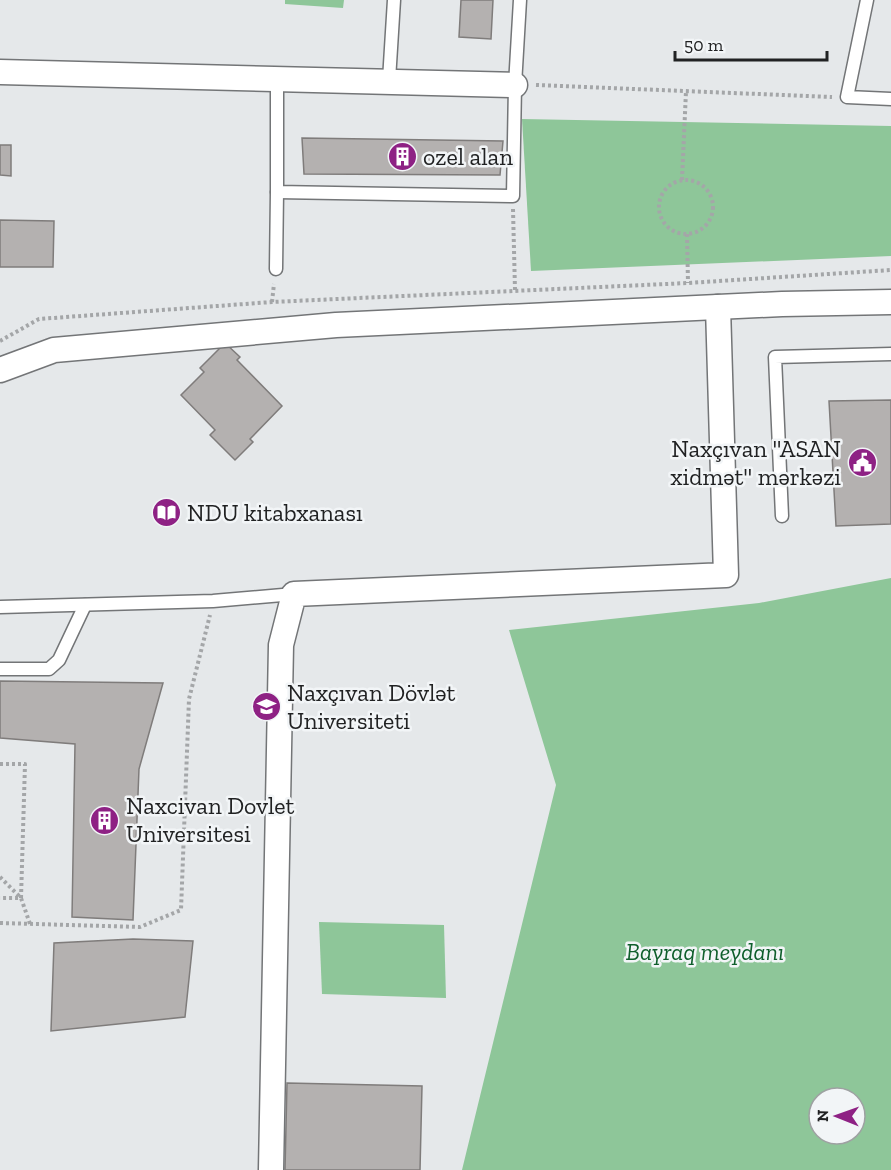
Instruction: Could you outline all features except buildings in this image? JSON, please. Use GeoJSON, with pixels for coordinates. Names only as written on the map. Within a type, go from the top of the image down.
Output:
{"type":"FeatureCollection","features":[{"type":"Feature","properties":{"kind":"street"},"geometry":{"type":"LineString","coordinates":[[0,72],[389,80],[515,85]]}},
{"type":"Feature","properties":{"kind":"street"},"geometry":{"type":"LineString","coordinates":[[0,370],[54,350],[336,325],[718,307],[891,303]]}},
{"type":"Feature","properties":{"kind":"street"},"geometry":{"type":"LineString","coordinates":[[272,1170],[281,645],[294,594],[726,575],[718,307]]}},
{"type":"Feature","properties":{"kind":"lane"},"geometry":{"type":"LineString","coordinates":[[389,80],[394,0]]}},
{"type":"Feature","properties":{"kind":"lane"},"geometry":{"type":"LineString","coordinates":[[277,192],[513,196],[515,85],[520,0]]}},
{"type":"Feature","properties":{"kind":"lane"},"geometry":{"type":"LineString","coordinates":[[867,0],[847,97],[891,99]]}},
{"type":"Feature","properties":{"kind":"lane"},"geometry":{"type":"LineString","coordinates":[[276,269],[277,78]]}},
{"type":"Feature","properties":{"kind":"lane"},"geometry":{"type":"LineString","coordinates":[[782,516],[774,357],[891,354]]}},
{"type":"Feature","properties":{"kind":"lane"},"geometry":{"type":"LineString","coordinates":[[0,607],[213,601],[294,594]]}},
{"type":"Feature","properties":{"kind":"lane"},"geometry":{"type":"LineString","coordinates":[[0,669],[49,669],[59,660],[85,605]]}},
{"type":"Feature","properties":{"kind":"path"},"geometry":{"type":"LineString","coordinates":[[515,85],[847,97]]}},
{"type":"Feature","properties":{"kind":"path"},"geometry":{"type":"LineString","coordinates":[[682,180],[686,91]]}},
{"type":"Feature","properties":{"kind":"path"},"geometry":{"type":"LineString","coordinates":[[682,180],[691,180],[706,188],[713,204],[713,213],[704,228],[687,234],[678,233],[664,222],[659,205],[666,188],[682,180]]}},
{"type":"Feature","properties":{"kind":"path"},"geometry":{"type":"LineString","coordinates":[[513,196],[515,290]]}},
{"type":"Feature","properties":{"kind":"path"},"geometry":{"type":"LineString","coordinates":[[687,234],[688,283]]}},
{"type":"Feature","properties":{"kind":"path"},"geometry":{"type":"LineString","coordinates":[[0,341],[39,319],[272,302],[688,283],[891,270]]}},
{"type":"Feature","properties":{"kind":"path"},"geometry":{"type":"LineString","coordinates":[[0,923],[140,927],[181,910],[189,699],[213,601]]}},
{"type":"Feature","properties":{"kind":"path"},"geometry":{"type":"LineString","coordinates":[[0,764],[25,764],[21,898],[30,924]]}},
{"type":"Feature","properties":{"kind":"path"},"geometry":{"type":"LineString","coordinates":[[0,877],[21,898]]}},
{"type":"Feature","properties":{"kind":"path"},"geometry":{"type":"LineString","coordinates":[[0,898],[21,898]]}},
{"type":"Feature","properties":{"kind":"green space"},"geometry":{"type":"Polygon","coordinates":[[[285,0],[344,0],[343,8],[285,4],[285,0]]]}},
{"type":"Feature","properties":{"kind":"green space"},"geometry":{"type":"Polygon","coordinates":[[[522,119],[891,126],[891,256],[531,271],[522,119]]]}},
{"type":"Feature","properties":{"kind":"green space","name":"Bayraq meydanı"},"geometry":{"type":"Polygon","coordinates":[[[891,578],[891,1170],[462,1170],[556,785],[509,630],[759,603],[891,578]]]}},
{"type":"Feature","properties":{"kind":"green space"},"geometry":{"type":"Polygon","coordinates":[[[319,922],[444,925],[446,998],[322,994],[319,922]]]}},
{"type":"Feature","properties":{"kind":"place","name":"ozel alan"},"geometry":{"type":"Point","coordinates":[402,157]}},
{"type":"Feature","properties":{"kind":"place","name":"Naxçıvan \"ASAN xidmət\" mərkəzi"},"geometry":{"type":"Point","coordinates":[862,463]}},
{"type":"Feature","properties":{"kind":"place","name":"NDU kitabxanası"},"geometry":{"type":"Point","coordinates":[166,513]}},
{"type":"Feature","properties":{"kind":"place","name":"Naxçıvan Dövlət Universiteti"},"geometry":{"type":"Point","coordinates":[266,707]}},
{"type":"Feature","properties":{"kind":"place","name":"Naxcivan Dovlet Universitesi"},"geometry":{"type":"Point","coordinates":[105,820]}}]}
